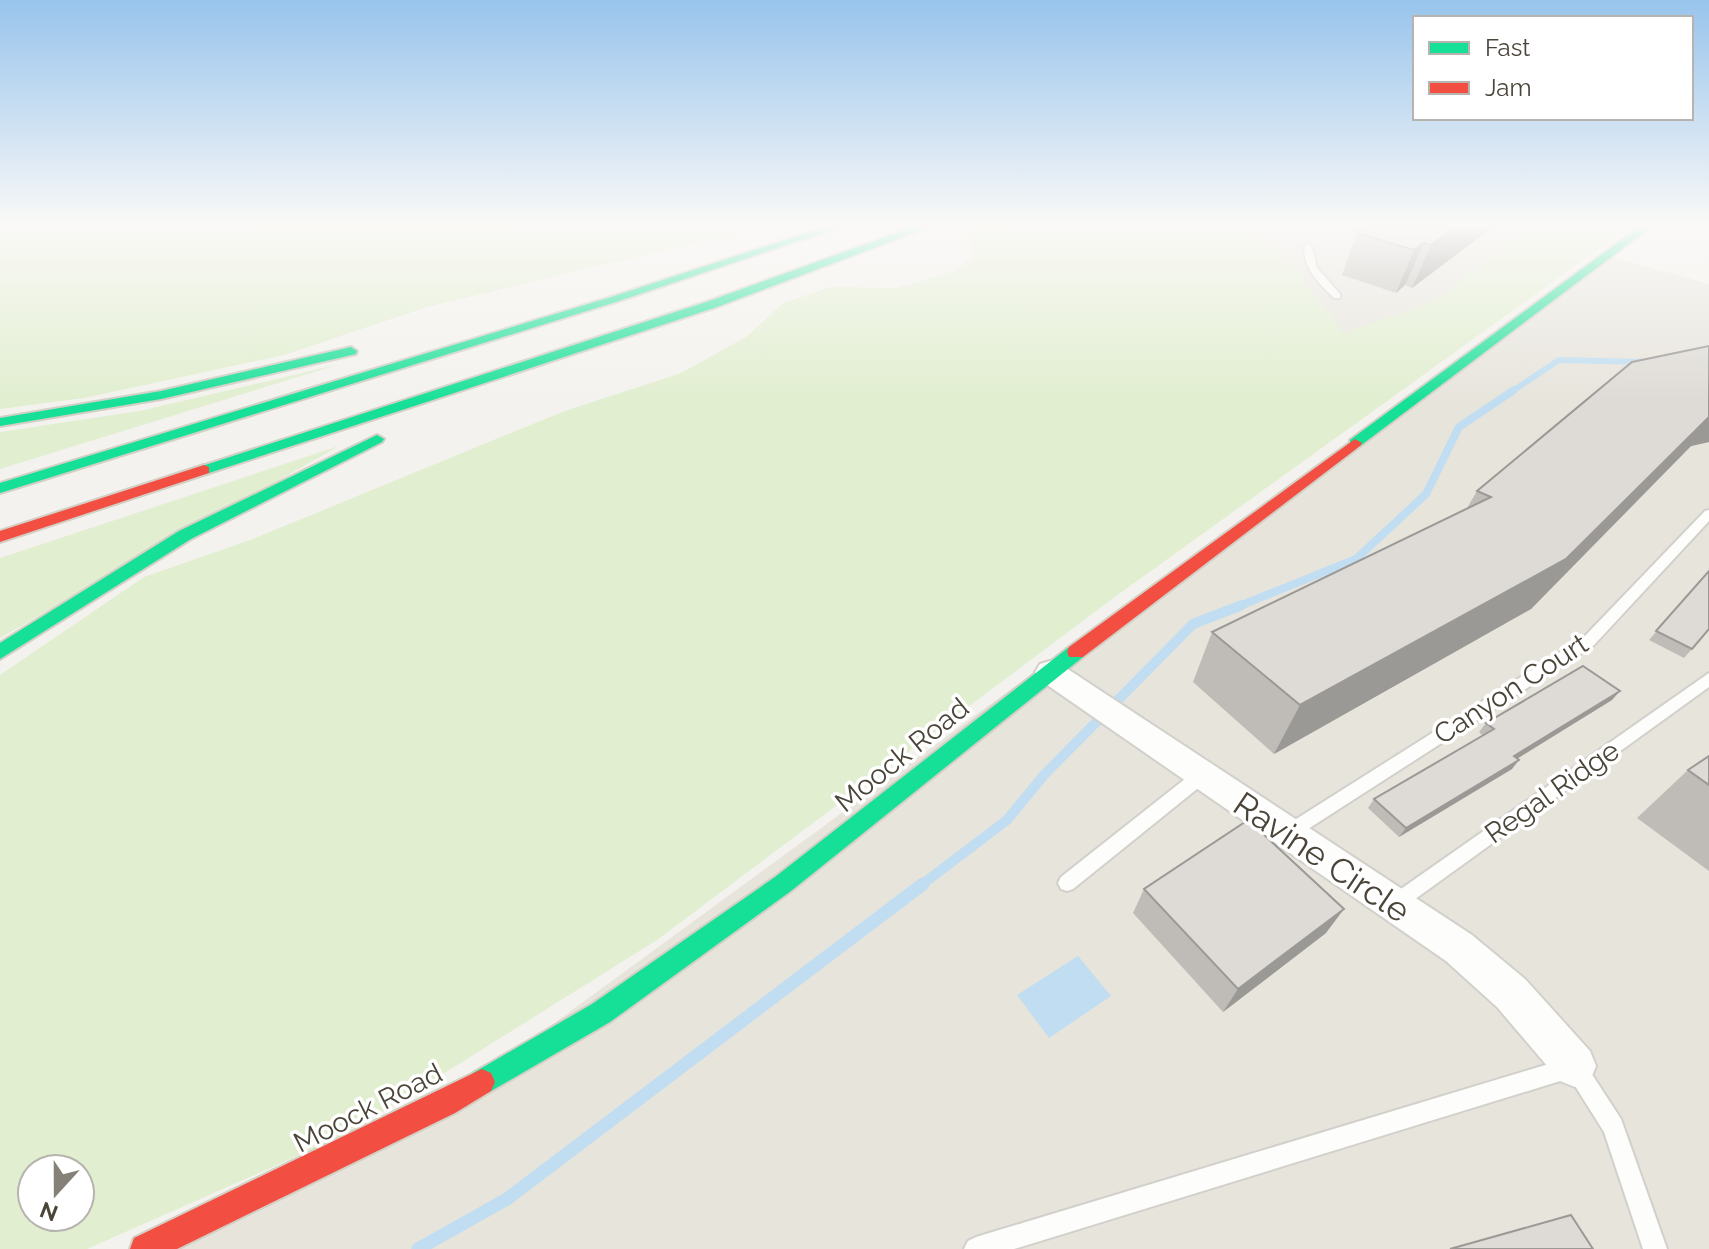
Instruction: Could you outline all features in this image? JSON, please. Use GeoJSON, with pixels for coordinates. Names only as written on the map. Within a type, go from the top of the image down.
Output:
{"type":"FeatureCollection","features":[{"type":"Feature","properties":{"kind":"main road"},"geometry":{"type":"LineString","coordinates":[[534,304],[606,285]]}},
{"type":"Feature","properties":{"kind":"main road"},"geometry":{"type":"LineString","coordinates":[[0,488],[657,285]]}},
{"type":"Feature","properties":{"kind":"main road"},"geometry":{"type":"LineString","coordinates":[[0,537],[764,285]]}},
{"type":"Feature","properties":{"kind":"main road","name":"Moock Road"},"geometry":{"type":"LineString","coordinates":[[145,1249],[445,1103],[601,1013],[795,875],[1050,672],[1306,477],[1567,285]]}},
{"type":"Feature","properties":{"kind":"main road"},"geometry":{"type":"LineString","coordinates":[[455,408],[610,353],[713,304]]}},
{"type":"Feature","properties":{"kind":"main road"},"geometry":{"type":"LineString","coordinates":[[0,422],[175,392],[372,346]]}},
{"type":"Feature","properties":{"kind":"main road"},"geometry":{"type":"LineString","coordinates":[[0,652],[185,535],[313,469],[401,429]]}},
{"type":"Feature","properties":{"kind":"street","name":"Ravine Circle"},"geometry":{"type":"LineString","coordinates":[[1050,672],[1459,948],[1511,993],[1575,1066]]}},
{"type":"Feature","properties":{"kind":"lane"},"geometry":{"type":"LineString","coordinates":[[1326,285],[1337,296]]}},
{"type":"Feature","properties":{"kind":"lane","name":"Canyon Court"},"geometry":{"type":"LineString","coordinates":[[1288,833],[1589,641],[1709,514]]}},
{"type":"Feature","properties":{"kind":"lane","name":"Regal Ridge"},"geometry":{"type":"LineString","coordinates":[[1394,904],[1709,679]]}},
{"type":"Feature","properties":{"kind":"lane"},"geometry":{"type":"LineString","coordinates":[[1067,883],[1201,776]]}},
{"type":"Feature","properties":{"kind":"lane"},"geometry":{"type":"LineString","coordinates":[[976,1249],[1575,1066]]}},
{"type":"Feature","properties":{"kind":"lane","name":"Ravine Circle"},"geometry":{"type":"LineString","coordinates":[[1575,1066],[1613,1127],[1655,1249]]}},
{"type":"Feature","properties":{"kind":"shaded area"},"geometry":{"type":"Polygon","coordinates":[[[1307,285],[1455,285],[1435,301],[1342,334],[1307,285]]]}},
{"type":"Feature","properties":{"kind":"shaded area"},"geometry":{"type":"Polygon","coordinates":[[[1564,285],[1709,285],[1709,1249],[145,1249],[445,1103],[1564,285]]]}},
{"type":"Feature","properties":{"kind":"green space"},"geometry":{"type":"Polygon","coordinates":[[[0,285],[518,285],[427,307],[284,355],[84,398],[0,409],[0,285]]]}},
{"type":"Feature","properties":{"kind":"green space"},"geometry":{"type":"Polygon","coordinates":[[[1308,285],[1343,333],[1435,301],[1455,285],[1548,285],[1112,599],[657,940],[347,1134],[87,1249],[0,1249],[0,675],[144,577],[253,539],[562,412],[681,373],[746,337],[783,303],[831,287],[1308,285]]]}},
{"type":"Feature","properties":{"kind":"green space"},"geometry":{"type":"Polygon","coordinates":[[[340,364],[0,469],[0,432],[140,411],[340,364]]]}},
{"type":"Feature","properties":{"kind":"green space"},"geometry":{"type":"Polygon","coordinates":[[[339,446],[0,638],[0,558],[339,446]]]}},
{"type":"Feature","properties":{"kind":"water"},"geometry":{"type":"Polygon","coordinates":[[[1078,956],[1111,996],[1049,1038],[1017,995],[1078,956]]]}},
{"type":"Feature","properties":{"kind":"building"},"geometry":{"type":"Polygon","coordinates":[[[1709,346],[1709,417],[1566,559],[1300,705],[1212,632],[1491,497],[1477,491],[1632,362],[1709,346]]]}},
{"type":"Feature","properties":{"kind":"building"},"geometry":{"type":"Polygon","coordinates":[[[1709,571],[1709,629],[1692,649],[1656,631],[1709,571]]]}},
{"type":"Feature","properties":{"kind":"building"},"geometry":{"type":"Polygon","coordinates":[[[1583,666],[1620,691],[1514,756],[1519,760],[1406,828],[1374,799],[1494,729],[1486,723],[1583,666]]]}},
{"type":"Feature","properties":{"kind":"building"},"geometry":{"type":"Polygon","coordinates":[[[1709,756],[1709,785],[1688,770],[1709,756]]]}},
{"type":"Feature","properties":{"kind":"building"},"geometry":{"type":"Polygon","coordinates":[[[1248,820],[1344,909],[1238,989],[1144,889],[1248,820]]]}},
{"type":"Feature","properties":{"kind":"building"},"geometry":{"type":"Polygon","coordinates":[[[1571,1215],[1593,1249],[1450,1249],[1571,1215]]]}},
{"type":"Feature","properties":{"kind":"waterway"},"geometry":{"type":"LineString","coordinates":[[1514,390],[1559,360],[1645,362]]}},
{"type":"Feature","properties":{"kind":"waterway"},"geometry":{"type":"LineString","coordinates":[[1241,605],[1356,559],[1426,494],[1459,427],[1514,390]]}},
{"type":"Feature","properties":{"kind":"waterway"},"geometry":{"type":"LineString","coordinates":[[920,886],[1007,820],[1044,775],[1193,624],[1241,605]]}},
{"type":"Feature","properties":{"kind":"waterway"},"geometry":{"type":"LineString","coordinates":[[1237,607],[1241,605]]}},
{"type":"Feature","properties":{"kind":"waterway"},"geometry":{"type":"LineString","coordinates":[[418,1249],[507,1199],[923,884]]}},
{"type":"Feature","properties":{"kind":"traffic: fast"},"geometry":{"type":"LineString","coordinates":[[0,488],[657,285]]}},
{"type":"Feature","properties":{"kind":"traffic: fast"},"geometry":{"type":"LineString","coordinates":[[204,470],[764,285]]}},
{"type":"Feature","properties":{"kind":"traffic: fast"},"geometry":{"type":"LineString","coordinates":[[1355,443],[1567,285]]}},
{"type":"Feature","properties":{"kind":"traffic: fast"},"geometry":{"type":"LineString","coordinates":[[0,422],[161,395],[351,351]]}},
{"type":"Feature","properties":{"kind":"traffic: fast"},"geometry":{"type":"LineString","coordinates":[[0,652],[185,535],[377,439]]}},
{"type":"Feature","properties":{"kind":"traffic: fast"},"geometry":{"type":"LineString","coordinates":[[482,1082],[601,1013],[783,884],[1076,652]]}},
{"type":"Feature","properties":{"kind":"traffic: jam"},"geometry":{"type":"LineString","coordinates":[[1076,652],[1355,443]]}},
{"type":"Feature","properties":{"kind":"traffic: jam"},"geometry":{"type":"LineString","coordinates":[[0,537],[204,470]]}},
{"type":"Feature","properties":{"kind":"traffic: jam"},"geometry":{"type":"LineString","coordinates":[[145,1249],[482,1082]]}}]}
